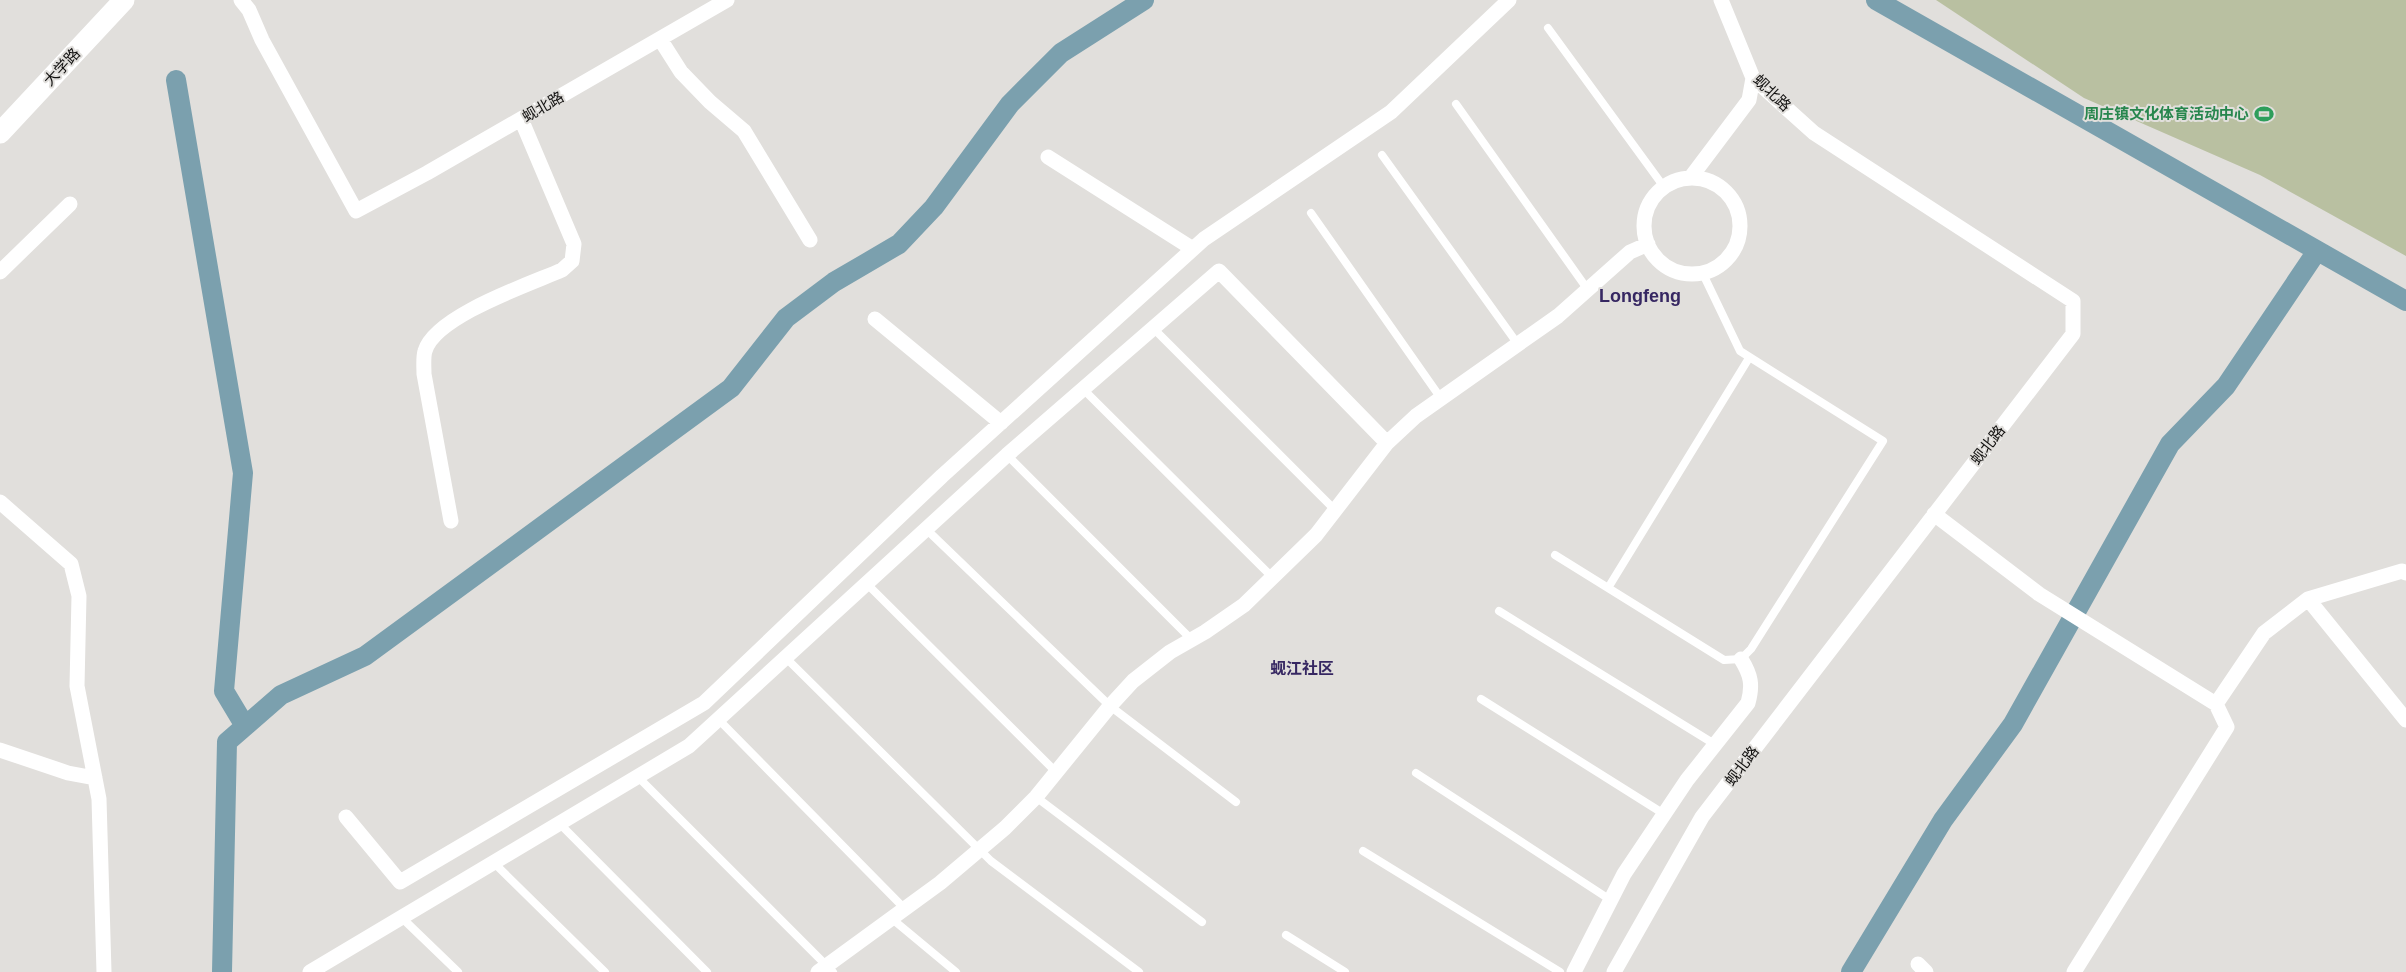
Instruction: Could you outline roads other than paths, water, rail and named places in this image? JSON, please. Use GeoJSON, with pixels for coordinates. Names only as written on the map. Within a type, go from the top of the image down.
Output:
{"type":"FeatureCollection","features":[{"type":"Feature","properties":{"kind":"main road","name":"大学路"},"geometry":{"type":"LineString","coordinates":[[0,133],[124,0]]}},
{"type":"Feature","properties":{"kind":"street","name":"蚬北路"},"geometry":{"type":"LineString","coordinates":[[241,0],[249,10],[262,40],[356,211],[521,119],[727,0]]}},
{"type":"Feature","properties":{"kind":"street"},"geometry":{"type":"LineString","coordinates":[[346,817],[400,882],[704,703],[1001,423],[1204,239],[1391,112],[1509,0]]}},
{"type":"Feature","properties":{"kind":"street","name":"蚬北路"},"geometry":{"type":"LineString","coordinates":[[1614,972],[1702,817],[2073,334],[2073,301],[1814,133],[1753,78],[1720,0]]}},
{"type":"Feature","properties":{"kind":"street"},"geometry":{"type":"LineString","coordinates":[[660,39],[681,72],[710,102],[744,131],[810,240]]}},
{"type":"Feature","properties":{"kind":"street"},"geometry":{"type":"LineString","coordinates":[[1691,178],[1749,100],[1753,78]]}},
{"type":"Feature","properties":{"kind":"street"},"geometry":{"type":"LineString","coordinates":[[451,521],[424,374],[425,350],[435,336],[464,313],[562,270],[572,261],[574,244],[521,119]]}},
{"type":"Feature","properties":{"kind":"street"},"geometry":{"type":"LineString","coordinates":[[1048,157],[1193,249]]}},
{"type":"Feature","properties":{"kind":"street"},"geometry":{"type":"LineString","coordinates":[[1691,178],[1711,182],[1728,193],[1738,211],[1741,231],[1735,250],[1721,266],[1703,274],[1682,274],[1664,266],[1650,251],[1643,232],[1645,212],[1655,194],[1672,182],[1691,178]]}},
{"type":"Feature","properties":{"kind":"street"},"geometry":{"type":"LineString","coordinates":[[0,272],[70,204]]}},
{"type":"Feature","properties":{"kind":"street"},"geometry":{"type":"LineString","coordinates":[[826,970],[904,908],[940,883],[1005,828],[1036,797],[1110,706],[1150,666],[1244,605],[1273,578],[1316,535],[1387,443],[1416,416],[1440,397],[1558,316],[1630,252],[1648,244]]}},
{"type":"Feature","properties":{"kind":"street"},"geometry":{"type":"LineString","coordinates":[[310,972],[677,754],[718,720],[1007,455],[1219,272],[1387,443]]}},
{"type":"Feature","properties":{"kind":"street"},"geometry":{"type":"LineString","coordinates":[[875,319],[1001,423]]}},
{"type":"Feature","properties":{"kind":"street"},"geometry":{"type":"LineString","coordinates":[[0,502],[71,564],[79,596],[77,686],[99,799],[104,972]]}},
{"type":"Feature","properties":{"kind":"street"},"geometry":{"type":"LineString","coordinates":[[1934,514],[2039,594],[2216,704],[2227,727],[2074,972]]}},
{"type":"Feature","properties":{"kind":"street"},"geometry":{"type":"LineString","coordinates":[[2216,704],[2264,633],[2308,599],[2402,571],[2406,573]]}},
{"type":"Feature","properties":{"kind":"street"},"geometry":{"type":"LineString","coordinates":[[2308,599],[2406,720]]}},
{"type":"Feature","properties":{"kind":"street"},"geometry":{"type":"LineString","coordinates":[[1574,972],[1609,899],[1687,780],[1748,703],[1752,689],[1749,672],[1741,659]]}},
{"type":"Feature","properties":{"kind":"street"},"geometry":{"type":"LineString","coordinates":[[0,750],[68,773],[95,778]]}},
{"type":"Feature","properties":{"kind":"lane"},"geometry":{"type":"LineString","coordinates":[[1548,28],[1664,187]]}},
{"type":"Feature","properties":{"kind":"lane"},"geometry":{"type":"LineString","coordinates":[[1456,104],[1588,290]]}},
{"type":"Feature","properties":{"kind":"lane"},"geometry":{"type":"LineString","coordinates":[[1382,155],[1517,343]]}},
{"type":"Feature","properties":{"kind":"lane"},"geometry":{"type":"LineString","coordinates":[[1311,214],[1440,397]]}},
{"type":"Feature","properties":{"kind":"lane"},"geometry":{"type":"LineString","coordinates":[[1555,554],[1724,660],[1741,659],[1751,649],[1883,441],[1740,351],[1703,274]]}},
{"type":"Feature","properties":{"kind":"lane"},"geometry":{"type":"LineString","coordinates":[[1154,328],[1336,511]]}},
{"type":"Feature","properties":{"kind":"lane"},"geometry":{"type":"LineString","coordinates":[[1608,588],[1749,358]]}},
{"type":"Feature","properties":{"kind":"lane"},"geometry":{"type":"LineString","coordinates":[[1083,389],[1273,578]]}},
{"type":"Feature","properties":{"kind":"lane"},"geometry":{"type":"LineString","coordinates":[[1007,455],[1192,640]]}},
{"type":"Feature","properties":{"kind":"lane"},"geometry":{"type":"LineString","coordinates":[[926,529],[1110,706],[1236,802]]}},
{"type":"Feature","properties":{"kind":"lane"},"geometry":{"type":"LineString","coordinates":[[866,583],[1056,772]]}},
{"type":"Feature","properties":{"kind":"lane"},"geometry":{"type":"LineString","coordinates":[[1499,611],[1716,745]]}},
{"type":"Feature","properties":{"kind":"lane"},"geometry":{"type":"LineString","coordinates":[[786,658],[991,861],[1139,972]]}},
{"type":"Feature","properties":{"kind":"lane"},"geometry":{"type":"LineString","coordinates":[[1481,699],[1664,814]]}},
{"type":"Feature","properties":{"kind":"lane"},"geometry":{"type":"LineString","coordinates":[[718,720],[904,908]]}},
{"type":"Feature","properties":{"kind":"lane"},"geometry":{"type":"LineString","coordinates":[[1416,773],[1609,899]]}},
{"type":"Feature","properties":{"kind":"lane"},"geometry":{"type":"LineString","coordinates":[[638,777],[826,970]]}},
{"type":"Feature","properties":{"kind":"lane"},"geometry":{"type":"LineString","coordinates":[[1036,797],[1202,922]]}},
{"type":"Feature","properties":{"kind":"lane"},"geometry":{"type":"LineString","coordinates":[[559,823],[707,972]]}},
{"type":"Feature","properties":{"kind":"lane"},"geometry":{"type":"LineString","coordinates":[[1363,851],[1560,972]]}},
{"type":"Feature","properties":{"kind":"lane"},"geometry":{"type":"LineString","coordinates":[[493,862],[605,972]]}},
{"type":"Feature","properties":{"kind":"lane"},"geometry":{"type":"LineString","coordinates":[[401,917],[458,972]]}},
{"type":"Feature","properties":{"kind":"lane"},"geometry":{"type":"LineString","coordinates":[[891,918],[956,972]]}},
{"type":"Feature","properties":{"kind":"lane"},"geometry":{"type":"LineString","coordinates":[[1286,935],[1345,972]]}},
{"type":"Feature","properties":{"kind":"waterway"},"geometry":{"type":"LineString","coordinates":[[222,972],[227,742],[281,695],[365,656],[731,388],[786,318],[834,282],[899,244],[934,207],[1010,104],[1061,53],[1144,0]]}},
{"type":"Feature","properties":{"kind":"waterway"},"geometry":{"type":"LineString","coordinates":[[1876,0],[2406,301]]}},
{"type":"Feature","properties":{"kind":"waterway"},"geometry":{"type":"LineString","coordinates":[[176,80],[243,473],[224,691],[245,726]]}},
{"type":"Feature","properties":{"kind":"waterway"},"geometry":{"type":"LineString","coordinates":[[1851,972],[1943,820],[2013,724],[2170,444],[2226,386],[2317,251]]}},
{"type":"Feature","properties":{"kind":"place","name":"周庄镇文化体育活动中心"},"geometry":{"type":"Point","coordinates":[2264,114]}},
{"type":"Feature","properties":{"kind":"district","name":"Longfeng"},"geometry":{"type":"Point","coordinates":[1640,296]}},
{"type":"Feature","properties":{"kind":"district","name":"蚬江社区"},"geometry":{"type":"Point","coordinates":[1302,668]}}]}
